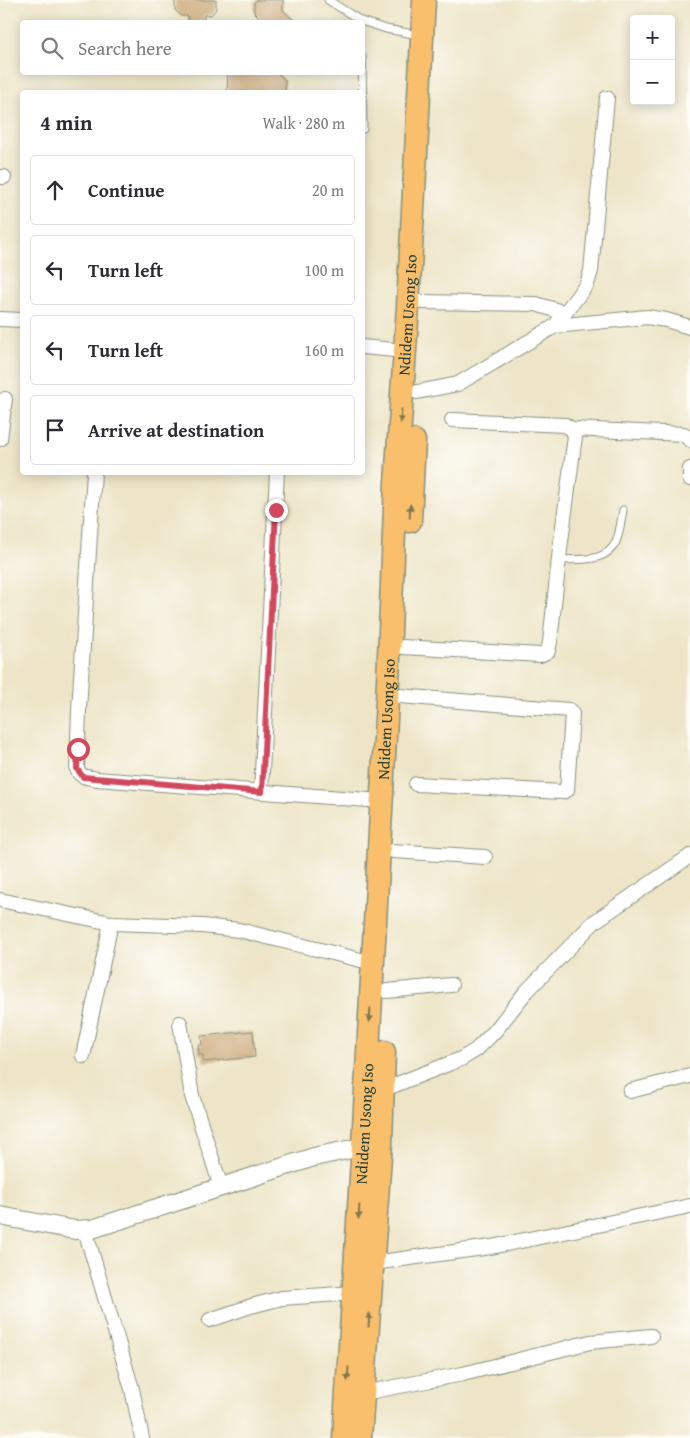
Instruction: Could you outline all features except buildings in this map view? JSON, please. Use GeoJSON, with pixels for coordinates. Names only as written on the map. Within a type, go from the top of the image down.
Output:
{"type":"FeatureCollection","features":[{"type":"Feature","properties":{"kind":"highway","name":"Ndidem Usong Iso"},"geometry":{"type":"LineString","coordinates":[[360,1438],[373,1263],[373,963],[396,482],[424,0]]}},
{"type":"Feature","properties":{"kind":"highway","name":"Ndidem Usong Iso"},"geometry":{"type":"LineString","coordinates":[[344,1438],[354,1293],[372,1144],[382,1090],[400,696],[439,0]]}},
{"type":"Feature","properties":{"kind":"street"},"geometry":{"type":"LineString","coordinates":[[417,392],[458,384],[555,326],[587,284],[591,271],[607,98]]}},
{"type":"Feature","properties":{"kind":"street"},"geometry":{"type":"LineString","coordinates":[[422,302],[536,304],[565,313]]}},
{"type":"Feature","properties":{"kind":"street"},"geometry":{"type":"LineString","coordinates":[[555,326],[647,317],[690,327]]}},
{"type":"Feature","properties":{"kind":"street"},"geometry":{"type":"LineString","coordinates":[[0,319],[20,320]]}},
{"type":"Feature","properties":{"kind":"street"},"geometry":{"type":"LineString","coordinates":[[365,347],[405,351]]}},
{"type":"Feature","properties":{"kind":"street"},"geometry":{"type":"LineString","coordinates":[[0,439],[5,399]]}},
{"type":"Feature","properties":{"kind":"street"},"geometry":{"type":"LineString","coordinates":[[452,420],[565,425],[572,429],[684,434],[690,440]]}},
{"type":"Feature","properties":{"kind":"street"},"geometry":{"type":"LineString","coordinates":[[403,647],[540,655],[548,651],[576,436],[572,429]]}},
{"type":"Feature","properties":{"kind":"street"},"geometry":{"type":"LineString","coordinates":[[690,469],[690,479]]}},
{"type":"Feature","properties":{"kind":"street"},"geometry":{"type":"LineString","coordinates":[[94,475],[79,710],[78,772],[83,777],[97,779],[381,801]]}},
{"type":"Feature","properties":{"kind":"street"},"geometry":{"type":"LineString","coordinates":[[262,792],[277,475]]}},
{"type":"Feature","properties":{"kind":"street"},"geometry":{"type":"LineString","coordinates":[[400,696],[569,710],[572,714],[567,790],[562,792],[416,784]]}},
{"type":"Feature","properties":{"kind":"street"},"geometry":{"type":"LineString","coordinates":[[393,851],[485,857]]}},
{"type":"Feature","properties":{"kind":"street"},"geometry":{"type":"LineString","coordinates":[[382,1090],[461,1059],[476,1050],[495,1031],[525,992],[594,922],[687,862]]}},
{"type":"Feature","properties":{"kind":"street"},"geometry":{"type":"LineString","coordinates":[[0,900],[112,923],[202,926],[239,930],[373,963]]}},
{"type":"Feature","properties":{"kind":"street"},"geometry":{"type":"LineString","coordinates":[[83,1056],[112,923]]}},
{"type":"Feature","properties":{"kind":"street"},"geometry":{"type":"LineString","coordinates":[[387,991],[451,985]]}},
{"type":"Feature","properties":{"kind":"street"},"geometry":{"type":"LineString","coordinates":[[180,1023],[192,1096],[221,1187]]}},
{"type":"Feature","properties":{"kind":"street"},"geometry":{"type":"LineString","coordinates":[[630,1091],[690,1076]]}},
{"type":"Feature","properties":{"kind":"street"},"geometry":{"type":"LineString","coordinates":[[0,1216],[75,1230],[92,1229],[314,1157],[372,1144]]}},
{"type":"Feature","properties":{"kind":"street"},"geometry":{"type":"LineString","coordinates":[[373,1263],[491,1247],[690,1206]]}},
{"type":"Feature","properties":{"kind":"street"},"geometry":{"type":"LineString","coordinates":[[85,1230],[132,1389],[142,1438]]}},
{"type":"Feature","properties":{"kind":"street"},"geometry":{"type":"LineString","coordinates":[[210,1320],[282,1298],[354,1293]]}},
{"type":"Feature","properties":{"kind":"street"},"geometry":{"type":"LineString","coordinates":[[363,1394],[463,1374],[590,1342],[651,1336]]}},
{"type":"Feature","properties":{"kind":"lane"},"geometry":{"type":"LineString","coordinates":[[328,0],[358,20]]}},
{"type":"Feature","properties":{"kind":"lane"},"geometry":{"type":"LineString","coordinates":[[365,23],[422,36]]}},
{"type":"Feature","properties":{"kind":"lane"},"geometry":{"type":"LineString","coordinates":[[362,75],[362,90]]}},
{"type":"Feature","properties":{"kind":"lane"},"geometry":{"type":"LineString","coordinates":[[559,560],[595,559],[610,552],[617,540],[623,510]]}},
{"type":"Feature","properties":{"kind":"route"},"geometry":{"type":"LineString","coordinates":[[78,749],[77,769],[83,777],[262,792],[276,510]]}}]}
